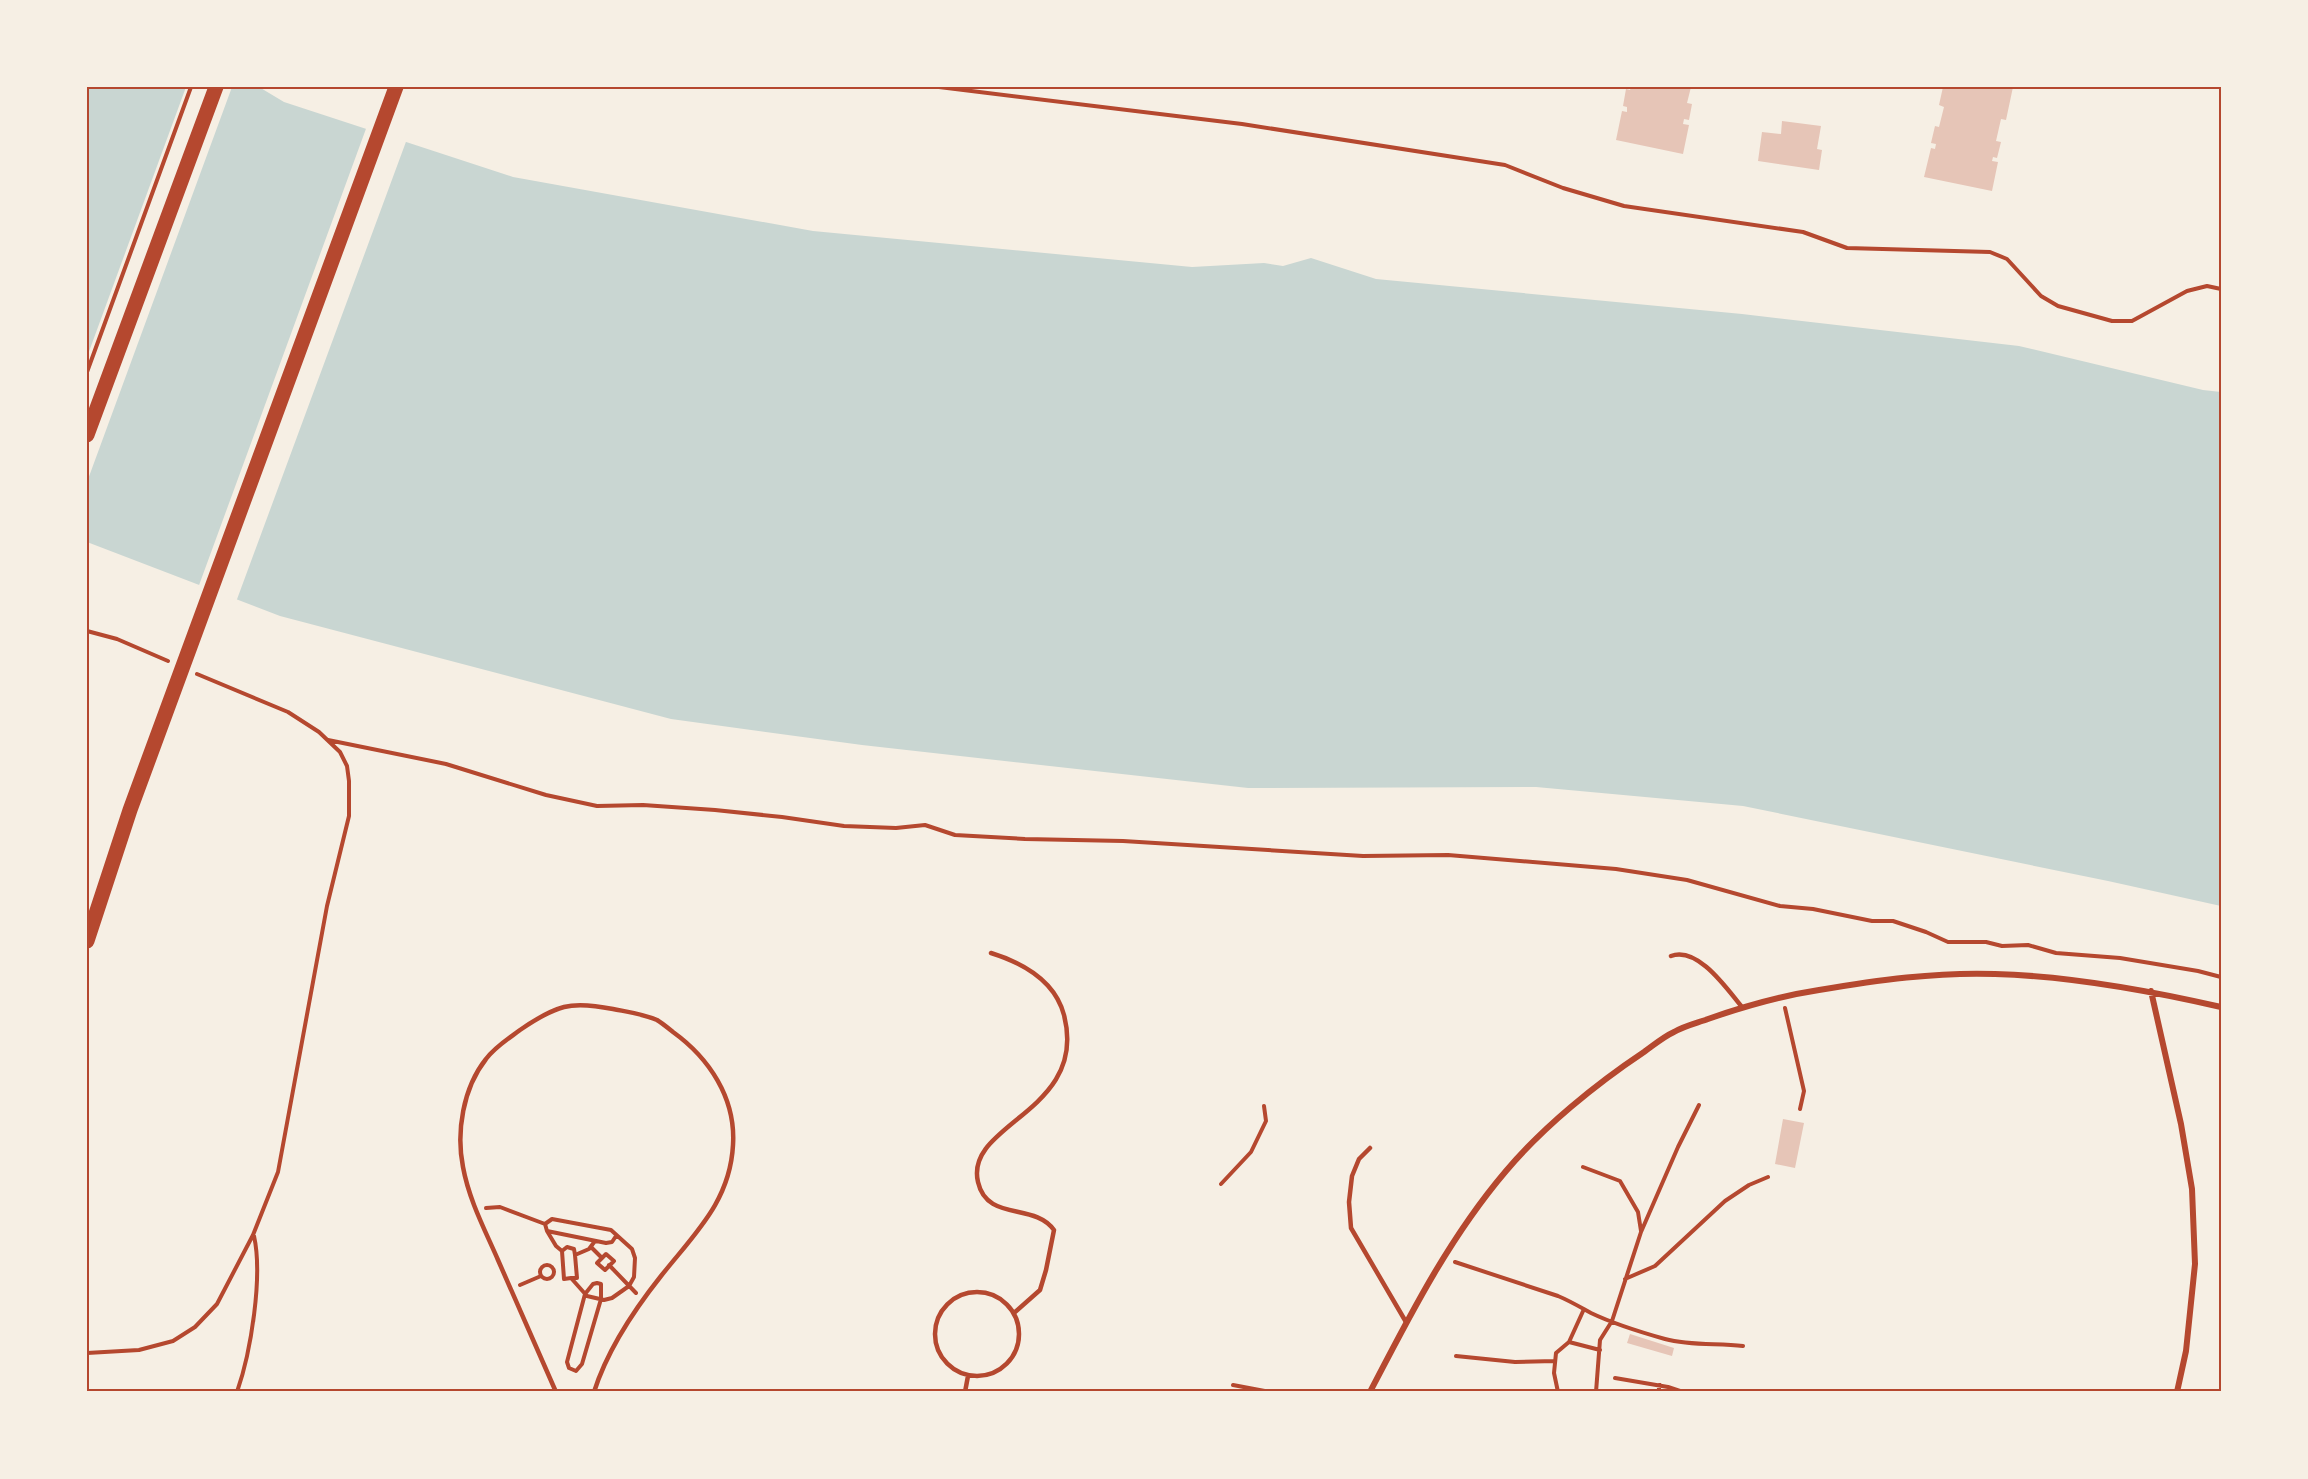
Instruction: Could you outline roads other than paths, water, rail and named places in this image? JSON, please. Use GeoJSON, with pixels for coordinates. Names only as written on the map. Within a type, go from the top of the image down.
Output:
{"type":"FeatureCollection","features":[{"type":"Feature","properties":{"kind":"main road"},"geometry":{"type":"LineString","coordinates":[[87,435],[216,87]]}},
{"type":"Feature","properties":{"kind":"main road"},"geometry":{"type":"LineString","coordinates":[[87,941],[146,767],[396,87]]}},
{"type":"Feature","properties":{"kind":"street"},"geometry":{"type":"LineString","coordinates":[[1370,1392],[1406,1322],[1443,1258],[1462,1228],[1507,1169],[1567,1111],[1615,1071],[1675,1031],[1742,1007],[1783,996],[1871,981],[1962,974],[2051,978],[2151,991],[2221,1008]]}},
{"type":"Feature","properties":{"kind":"street"},"geometry":{"type":"LineString","coordinates":[[2151,991],[2181,1124],[2192,1189],[2195,1264],[2186,1351],[2177,1392]]}},
{"type":"Feature","properties":{"kind":"lane"},"geometry":{"type":"LineString","coordinates":[[991,953],[1015,960],[1037,975],[1062,1006],[1066,1022],[1067,1055],[1061,1071],[1040,1101],[986,1147],[977,1174],[979,1185],[987,1201],[1002,1209],[1047,1220],[1054,1230],[1040,1290],[1014,1313]]}},
{"type":"Feature","properties":{"kind":"lane"},"geometry":{"type":"LineString","coordinates":[[1671,956],[1679,953],[1694,957],[1708,968],[1742,1007]]}},
{"type":"Feature","properties":{"kind":"lane"},"geometry":{"type":"LineString","coordinates":[[556,1392],[477,1212],[462,1166],[461,1124],[473,1080],[486,1058],[501,1044],[533,1021],[564,1007],[596,1006],[658,1021],[685,1040],[706,1061],[722,1087],[731,1114],[734,1142],[731,1166],[717,1204],[703,1226],[643,1300],[612,1351],[594,1392]]}},
{"type":"Feature","properties":{"kind":"lane"},"geometry":{"type":"LineString","coordinates":[[1370,1148],[1359,1160],[1352,1176],[1349,1202],[1351,1228],[1406,1322]]}},
{"type":"Feature","properties":{"kind":"lane"},"geometry":{"type":"LineString","coordinates":[[979,1292],[993,1295],[1005,1302],[1014,1313],[1019,1333],[1015,1354],[1007,1365],[995,1373],[982,1377],[968,1376],[949,1367],[937,1350],[934,1336],[936,1322],[942,1309],[952,1299],[965,1293],[979,1292]]}},
{"type":"Feature","properties":{"kind":"lane"},"geometry":{"type":"LineString","coordinates":[[965,1392],[968,1376]]}}]}
